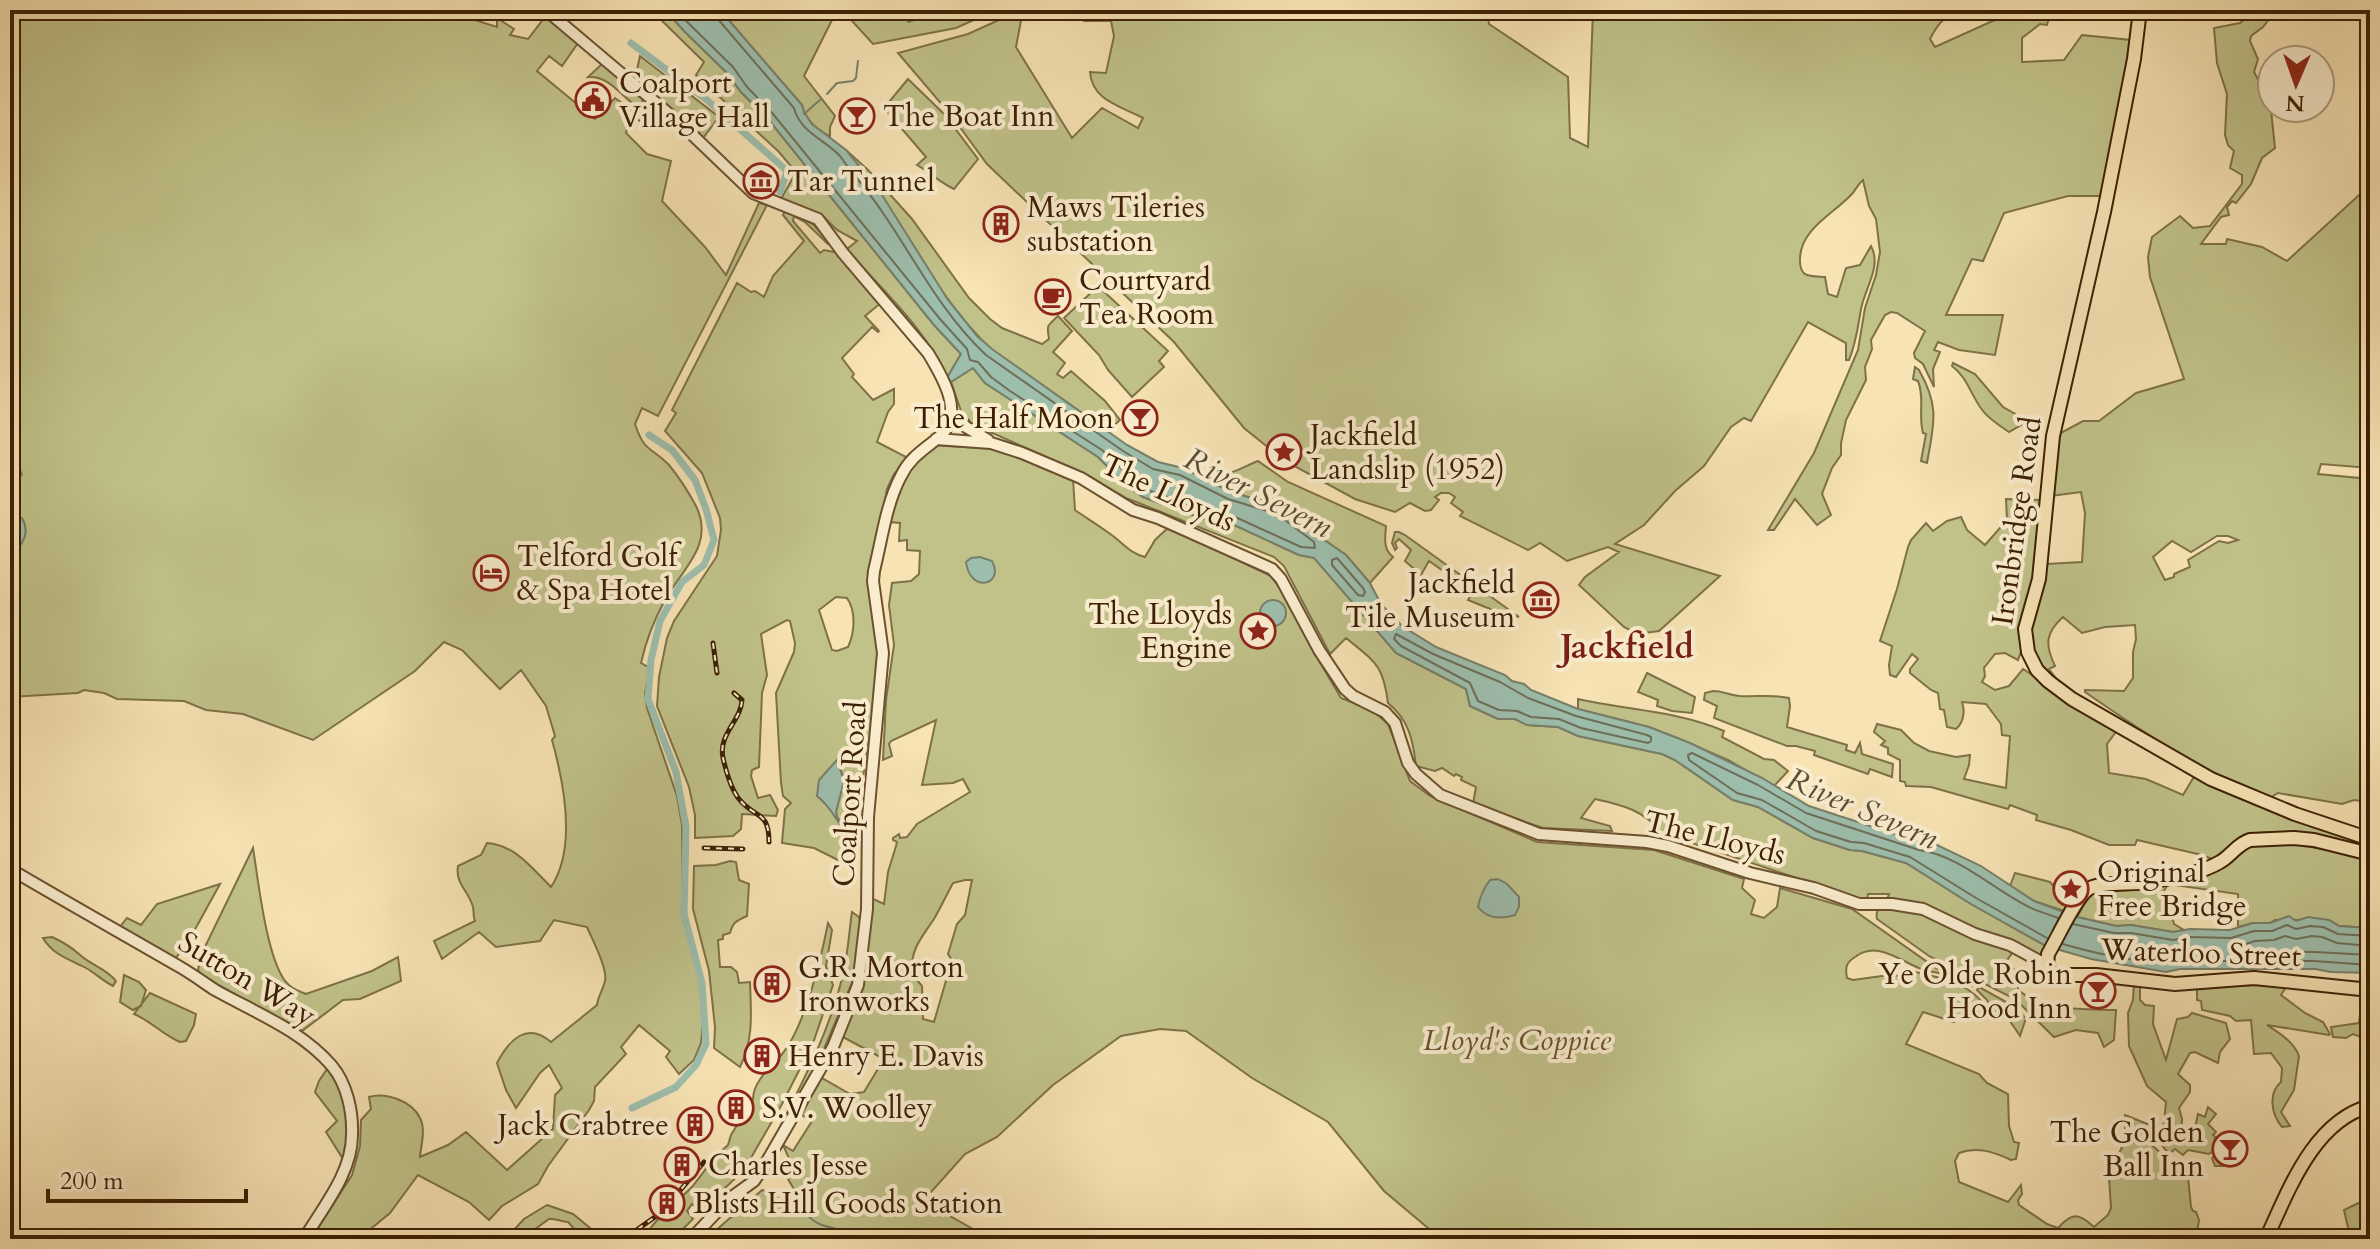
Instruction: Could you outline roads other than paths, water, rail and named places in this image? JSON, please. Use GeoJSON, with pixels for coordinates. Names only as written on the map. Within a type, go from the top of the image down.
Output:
{"type":"FeatureCollection","features":[{"type":"Feature","properties":{"kind":"main road","name":"Ironbridge Road"},"geometry":{"type":"LineString","coordinates":[[2140,10],[2134,59],[2104,212],[2053,436],[2039,579],[2025,629],[2028,652],[2037,670],[2072,699],[2211,779],[2295,814],[2370,839]]}},
{"type":"Feature","properties":{"kind":"main road"},"geometry":{"type":"LineString","coordinates":[[2047,959],[2080,898],[2087,889],[2095,886],[2146,883],[2220,862],[2244,842],[2294,838],[2370,854]]}},
{"type":"Feature","properties":{"kind":"main road","name":"Waterloo Street"},"geometry":{"type":"LineString","coordinates":[[2047,959],[2049,972],[2057,975],[2096,975],[2175,984],[2254,978],[2370,990]]}},
{"type":"Feature","properties":{"kind":"main road"},"geometry":{"type":"LineString","coordinates":[[2266,1239],[2305,1158],[2346,1118],[2370,1106]]}},
{"type":"Feature","properties":{"kind":"street"},"geometry":{"type":"LineString","coordinates":[[546,10],[681,124],[753,193],[818,219],[937,367],[950,401],[952,413],[947,427],[979,435]]}},
{"type":"Feature","properties":{"kind":"street"},"geometry":{"type":"LineString","coordinates":[[952,413],[979,435],[998,444]]}},
{"type":"Feature","properties":{"kind":"street","name":"Coalport Road"},"geometry":{"type":"LineString","coordinates":[[691,1239],[729,1199],[754,1181],[774,1151],[833,1047],[858,985],[867,909],[868,817],[883,653],[874,571],[894,490],[909,461],[947,427]]}},
{"type":"Feature","properties":{"kind":"street","name":"The Lloyds"},"geometry":{"type":"LineString","coordinates":[[936,439],[998,444],[1081,478],[1133,510],[1158,518],[1272,569],[1287,589],[1319,650],[1345,689],[1385,712],[1395,723],[1408,763],[1440,795],[1539,834],[1668,846],[1859,904],[1892,904],[1923,909],[1975,934],[2047,959]]}},
{"type":"Feature","properties":{"kind":"street","name":"Sutton Way"},"geometry":{"type":"LineString","coordinates":[[10,869],[217,991],[307,1040],[334,1068],[344,1084],[350,1111],[350,1153],[346,1168],[304,1239]]}},
{"type":"Feature","properties":{"kind":"water"},"geometry":{"type":"Polygon","coordinates":[[[665,10],[720,10],[802,105],[812,124],[846,150],[882,195],[948,300],[977,336],[992,349],[1127,445],[1158,462],[1183,468],[1231,492],[1282,507],[1346,555],[1370,583],[1381,604],[1402,626],[1436,647],[1578,709],[1649,727],[1690,743],[1762,778],[1809,806],[1922,843],[1935,844],[1981,866],[2034,901],[2077,917],[2116,926],[2131,925],[2173,932],[2190,929],[2230,930],[2253,923],[2270,923],[2289,916],[2296,921],[2308,917],[2329,920],[2339,926],[2370,928],[2370,973],[2315,969],[2180,969],[2166,972],[2091,959],[2046,946],[1906,863],[1813,838],[1758,807],[1733,800],[1662,754],[1578,736],[1558,727],[1498,719],[1470,706],[1466,689],[1396,653],[1314,558],[1299,555],[1230,523],[1215,523],[1143,497],[1127,486],[1098,457],[985,383],[973,368],[951,382],[947,378],[961,354],[934,325],[768,119],[665,10]]]}},
{"type":"Feature","properties":{"kind":"water"},"geometry":{"type":"Polygon","coordinates":[[[10,515],[22,518],[25,533],[22,543],[10,553],[10,515]]]}},
{"type":"Feature","properties":{"kind":"water"},"geometry":{"type":"Polygon","coordinates":[[[980,557],[992,561],[995,569],[991,580],[985,582],[974,579],[966,562],[980,557]]]}},
{"type":"Feature","properties":{"kind":"water"},"geometry":{"type":"Polygon","coordinates":[[[1273,600],[1282,604],[1286,613],[1282,622],[1273,626],[1264,622],[1260,613],[1264,604],[1273,600]]]}},
{"type":"Feature","properties":{"kind":"water"},"geometry":{"type":"Polygon","coordinates":[[[837,760],[844,781],[836,812],[845,831],[817,796],[819,780],[837,760]]]}},
{"type":"Feature","properties":{"kind":"water"},"geometry":{"type":"Polygon","coordinates":[[[1498,879],[1519,897],[1515,915],[1495,917],[1478,907],[1490,880],[1498,879]]]}},
{"type":"Feature","properties":{"kind":"waterway"},"geometry":{"type":"LineString","coordinates":[[908,22],[927,16],[933,10]]}},
{"type":"Feature","properties":{"kind":"waterway"},"geometry":{"type":"LineString","coordinates":[[631,43],[707,100],[784,168],[787,172],[780,192]]}},
{"type":"Feature","properties":{"kind":"waterway"},"geometry":{"type":"LineString","coordinates":[[827,94],[837,83],[856,78],[858,61]]}},
{"type":"Feature","properties":{"kind":"waterway"},"geometry":{"type":"LineString","coordinates":[[804,114],[821,99]]}},
{"type":"Feature","properties":{"kind":"waterway"},"geometry":{"type":"LineString","coordinates":[[10,413],[17,427],[14,453],[22,475]]}},
{"type":"Feature","properties":{"kind":"waterway"},"geometry":{"type":"LineString","coordinates":[[632,1108],[676,1087],[696,1065],[706,1044],[702,983],[684,914],[686,827],[676,772],[648,699],[651,660],[660,621],[682,582],[704,565],[714,540],[695,480],[672,450],[649,435]]}},
{"type":"Feature","properties":{"kind":"waterway"},"geometry":{"type":"LineString","coordinates":[[796,1208],[816,1222],[856,1239]]}},
{"type":"Feature","properties":{"kind":"railway"},"geometry":{"type":"LineString","coordinates":[[713,643],[717,673]]}},
{"type":"Feature","properties":{"kind":"railway"},"geometry":{"type":"LineString","coordinates":[[734,693],[742,700],[741,708],[724,742],[723,758],[736,795],[767,825],[769,842]]}},
{"type":"Feature","properties":{"kind":"railway"},"geometry":{"type":"LineString","coordinates":[[704,848],[743,849]]}},
{"type":"Feature","properties":{"kind":"railway"},"geometry":{"type":"LineString","coordinates":[[628,1236],[662,1212],[704,1162]]}},
{"type":"Feature","properties":{"kind":"place","name":"Coalport Village Hall"},"geometry":{"type":"Point","coordinates":[593,100]}},
{"type":"Feature","properties":{"kind":"place","name":"The Boat Inn"},"geometry":{"type":"Point","coordinates":[857,116]}},
{"type":"Feature","properties":{"kind":"place","name":"Tar Tunnel"},"geometry":{"type":"Point","coordinates":[761,181]}},
{"type":"Feature","properties":{"kind":"place","name":"Maws Tileries substation"},"geometry":{"type":"Point","coordinates":[1001,224]}},
{"type":"Feature","properties":{"kind":"place","name":"Courtyard Tea Room"},"geometry":{"type":"Point","coordinates":[1053,297]}},
{"type":"Feature","properties":{"kind":"place","name":"The Half Moon"},"geometry":{"type":"Point","coordinates":[1140,418]}},
{"type":"Feature","properties":{"kind":"place","name":"Jackfield Landslip (1952)"},"geometry":{"type":"Point","coordinates":[1284,452]}},
{"type":"Feature","properties":{"kind":"place","name":"Telford Golf & Spa Hotel"},"geometry":{"type":"Point","coordinates":[491,573]}},
{"type":"Feature","properties":{"kind":"place","name":"Jackfield Tile Museum"},"geometry":{"type":"Point","coordinates":[1541,600]}},
{"type":"Feature","properties":{"kind":"place","name":"The Lloyds Engine"},"geometry":{"type":"Point","coordinates":[1258,631]}},
{"type":"Feature","properties":{"kind":"place","name":"Original Free Bridge"},"geometry":{"type":"Point","coordinates":[2071,889]}},
{"type":"Feature","properties":{"kind":"place","name":"G.R. Morton Ironworks"},"geometry":{"type":"Point","coordinates":[772,984]}},
{"type":"Feature","properties":{"kind":"place","name":"Ye Olde Robin Hood Inn"},"geometry":{"type":"Point","coordinates":[2098,991]}},
{"type":"Feature","properties":{"kind":"place","name":"Henry E. Davis"},"geometry":{"type":"Point","coordinates":[762,1056]}},
{"type":"Feature","properties":{"kind":"place","name":"S.V. Woolley"},"geometry":{"type":"Point","coordinates":[736,1108]}},
{"type":"Feature","properties":{"kind":"place","name":"Jack Crabtree"},"geometry":{"type":"Point","coordinates":[695,1125]}},
{"type":"Feature","properties":{"kind":"place","name":"The Golden Ball Inn"},"geometry":{"type":"Point","coordinates":[2230,1149]}},
{"type":"Feature","properties":{"kind":"place","name":"Charles Jesse"},"geometry":{"type":"Point","coordinates":[682,1165]}},
{"type":"Feature","properties":{"kind":"place","name":"Blists Hill Goods Station"},"geometry":{"type":"Point","coordinates":[667,1203]}},
{"type":"Feature","properties":{"kind":"district","name":"Jackfield"},"geometry":{"type":"Point","coordinates":[1627,647]}},
{"type":"Feature","properties":{"kind":"water label","name":"River Severn"},"geometry":{"type":"Point","coordinates":[1258,493]}},
{"type":"Feature","properties":{"kind":"water label","name":"River Severn"},"geometry":{"type":"Point","coordinates":[1862,809]}},
{"type":"Feature","properties":{"kind":"park label","name":"Lloyd's Coppice"},"geometry":{"type":"Point","coordinates":[1517,1040]}}]}
